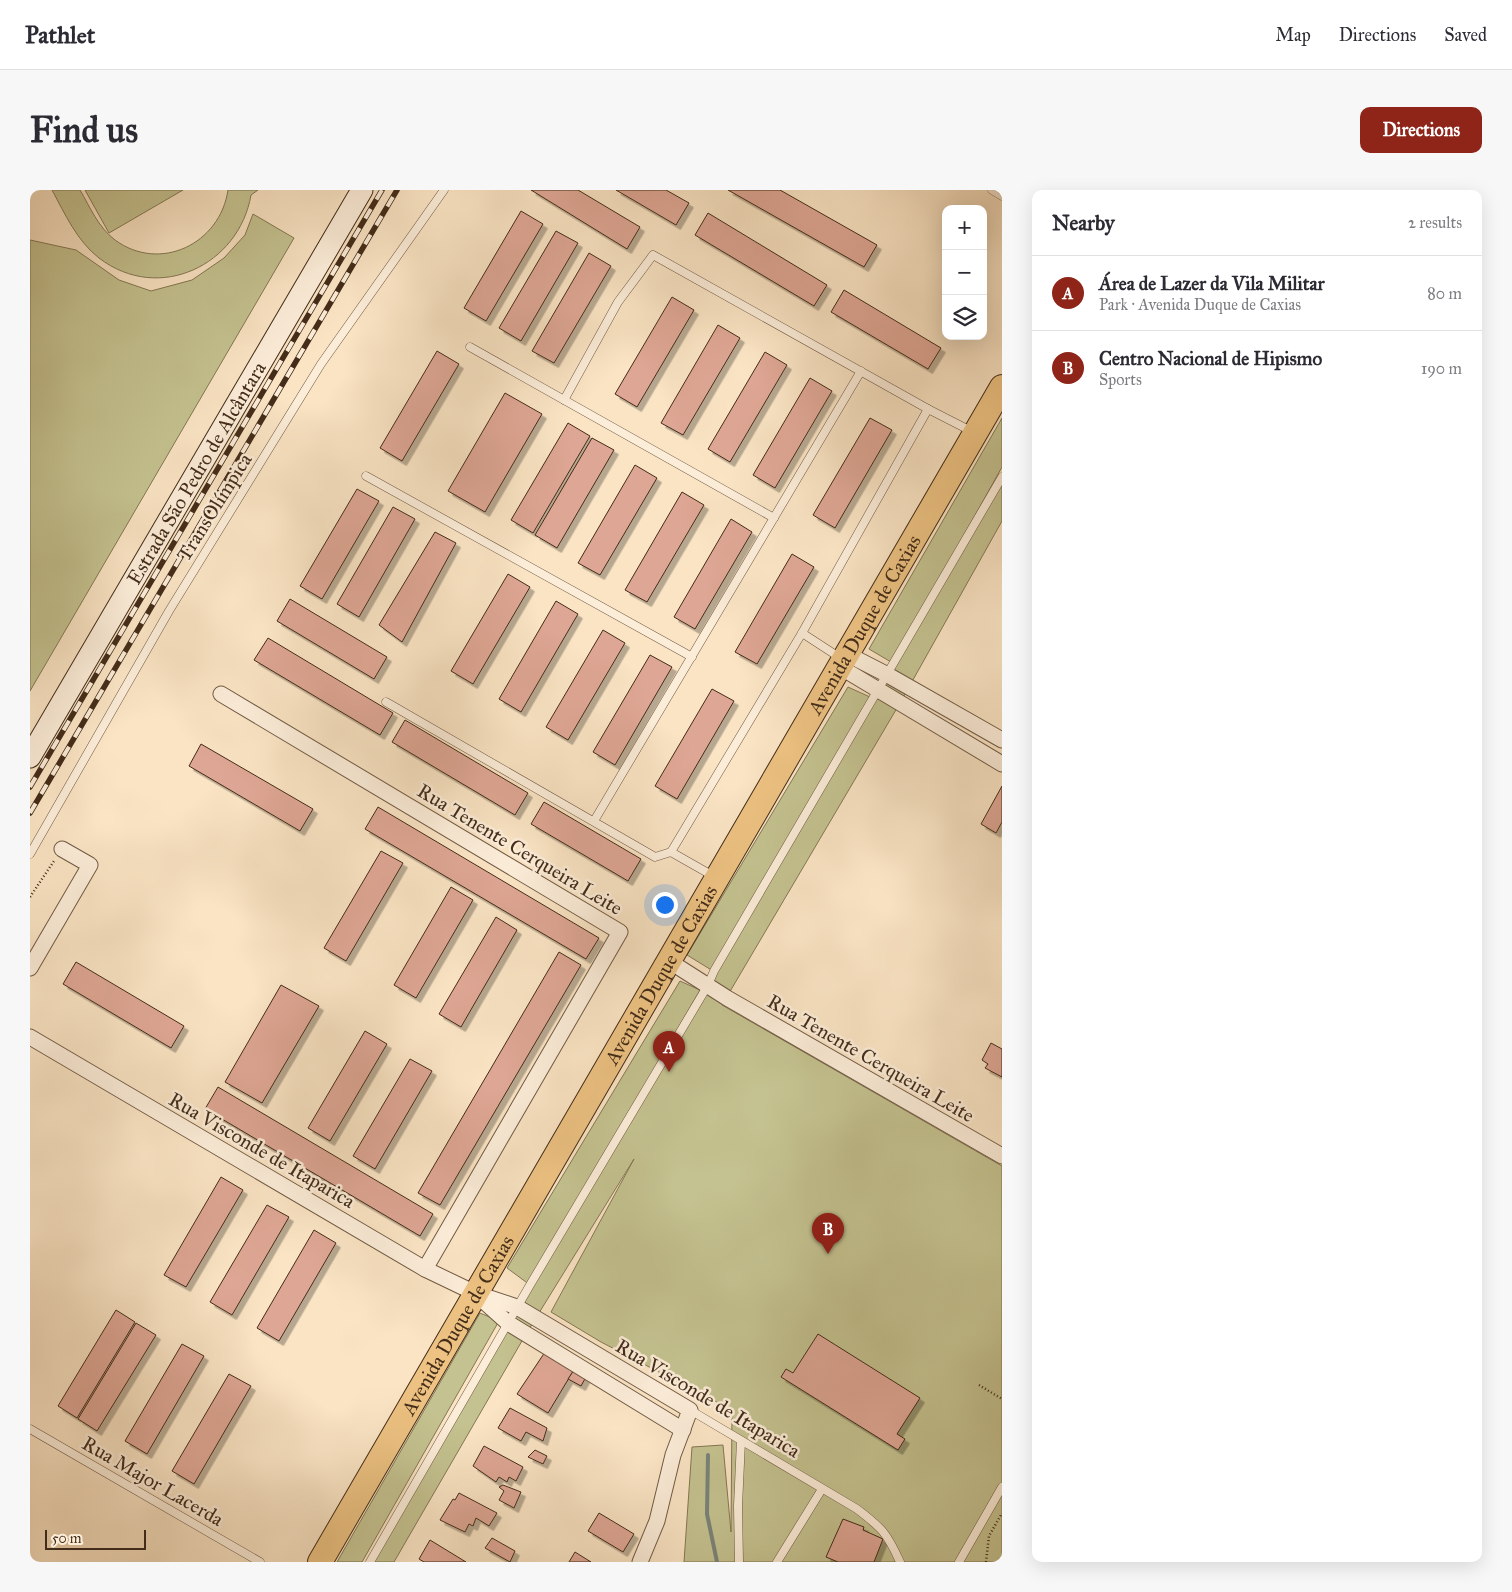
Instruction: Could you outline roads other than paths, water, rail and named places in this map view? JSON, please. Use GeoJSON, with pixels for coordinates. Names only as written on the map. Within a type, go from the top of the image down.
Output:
{"type":"FeatureCollection","features":[{"type":"Feature","properties":{"kind":"main road","name":"Avenida Duque de Caxias"},"geometry":{"type":"LineString","coordinates":[[320,1562],[1002,387]]}},
{"type":"Feature","properties":{"kind":"street","name":"Estrada São Pedro de Alcântara"},"geometry":{"type":"LineString","coordinates":[[30,757],[362,190]]}},
{"type":"Feature","properties":{"kind":"street"},"geometry":{"type":"LineString","coordinates":[[843,660],[886,674],[1002,740]]}},
{"type":"Feature","properties":{"kind":"street"},"geometry":{"type":"LineString","coordinates":[[843,660],[877,690],[1002,764]]}},
{"type":"Feature","properties":{"kind":"street","name":"Rua Tenente Cerqueira Leite"},"geometry":{"type":"LineString","coordinates":[[221,694],[620,932],[426,1269]]}},
{"type":"Feature","properties":{"kind":"street"},"geometry":{"type":"LineString","coordinates":[[30,968],[90,865],[62,849]]}},
{"type":"Feature","properties":{"kind":"street","name":"Rua Tenente Cerqueira Leite"},"geometry":{"type":"LineString","coordinates":[[669,961],[1002,1156]]}},
{"type":"Feature","properties":{"kind":"street","name":"Rua Visconde de Itaparica"},"geometry":{"type":"LineString","coordinates":[[30,1037],[426,1269],[475,1293],[517,1307],[690,1410]]}},
{"type":"Feature","properties":{"kind":"street","name":"Rua Visconde de Itaparica"},"geometry":{"type":"LineString","coordinates":[[475,1293],[508,1323],[683,1430]]}},
{"type":"Feature","properties":{"kind":"street"},"geometry":{"type":"LineString","coordinates":[[640,1562],[657,1521],[670,1466],[690,1410]]}},
{"type":"Feature","properties":{"kind":"lane","name":"TransOlímpica"},"geometry":{"type":"LineString","coordinates":[[30,854],[169,611],[321,364],[444,190]]}},
{"type":"Feature","properties":{"kind":"lane"},"geometry":{"type":"LineString","coordinates":[[992,190],[1002,196]]}},
{"type":"Feature","properties":{"kind":"lane"},"geometry":{"type":"LineString","coordinates":[[564,400],[618,302],[653,255],[928,409],[975,433]]}},
{"type":"Feature","properties":{"kind":"lane"},"geometry":{"type":"LineString","coordinates":[[470,347],[774,518]]}},
{"type":"Feature","properties":{"kind":"lane"},"geometry":{"type":"LineString","coordinates":[[594,822],[861,371]]}},
{"type":"Feature","properties":{"kind":"lane"},"geometry":{"type":"LineString","coordinates":[[670,852],[802,633],[928,409]]}},
{"type":"Feature","properties":{"kind":"lane"},"geometry":{"type":"LineString","coordinates":[[366,476],[692,657]]}},
{"type":"Feature","properties":{"kind":"lane"},"geometry":{"type":"LineString","coordinates":[[370,1562],[517,1307],[708,985],[714,971],[1002,477]]}},
{"type":"Feature","properties":{"kind":"lane"},"geometry":{"type":"LineString","coordinates":[[802,633],[843,660]]}},
{"type":"Feature","properties":{"kind":"lane"},"geometry":{"type":"LineString","coordinates":[[386,702],[655,856],[670,852],[717,878]]}},
{"type":"Feature","properties":{"kind":"lane","name":"Rua Visconde de Itaparica"},"geometry":{"type":"LineString","coordinates":[[690,1410],[857,1509],[877,1524],[890,1539],[900,1562]]}},
{"type":"Feature","properties":{"kind":"lane","name":"Rua Major Lacerda"},"geometry":{"type":"LineString","coordinates":[[30,1428],[260,1562]]}},
{"type":"Feature","properties":{"kind":"lane"},"geometry":{"type":"LineString","coordinates":[[738,1562],[741,1440]]}},
{"type":"Feature","properties":{"kind":"lane"},"geometry":{"type":"LineString","coordinates":[[959,1562],[1002,1487]]}},
{"type":"Feature","properties":{"kind":"lane"},"geometry":{"type":"LineString","coordinates":[[778,1562],[822,1489]]}},
{"type":"Feature","properties":{"kind":"waterway"},"geometry":{"type":"LineString","coordinates":[[708,1455],[707,1514],[717,1562]]}},
{"type":"Feature","properties":{"kind":"railway"},"geometry":{"type":"LineString","coordinates":[[30,787],[382,190]]}},
{"type":"Feature","properties":{"kind":"railway"},"geometry":{"type":"LineString","coordinates":[[30,813],[397,190]]}},
{"type":"Feature","properties":{"kind":"place","name":"Área de Lazer da Vila Militar"},"geometry":{"type":"Point","coordinates":[669,1072]}},
{"type":"Feature","properties":{"kind":"place","name":"Centro Nacional de Hipismo"},"geometry":{"type":"Point","coordinates":[828,1254]}}]}
